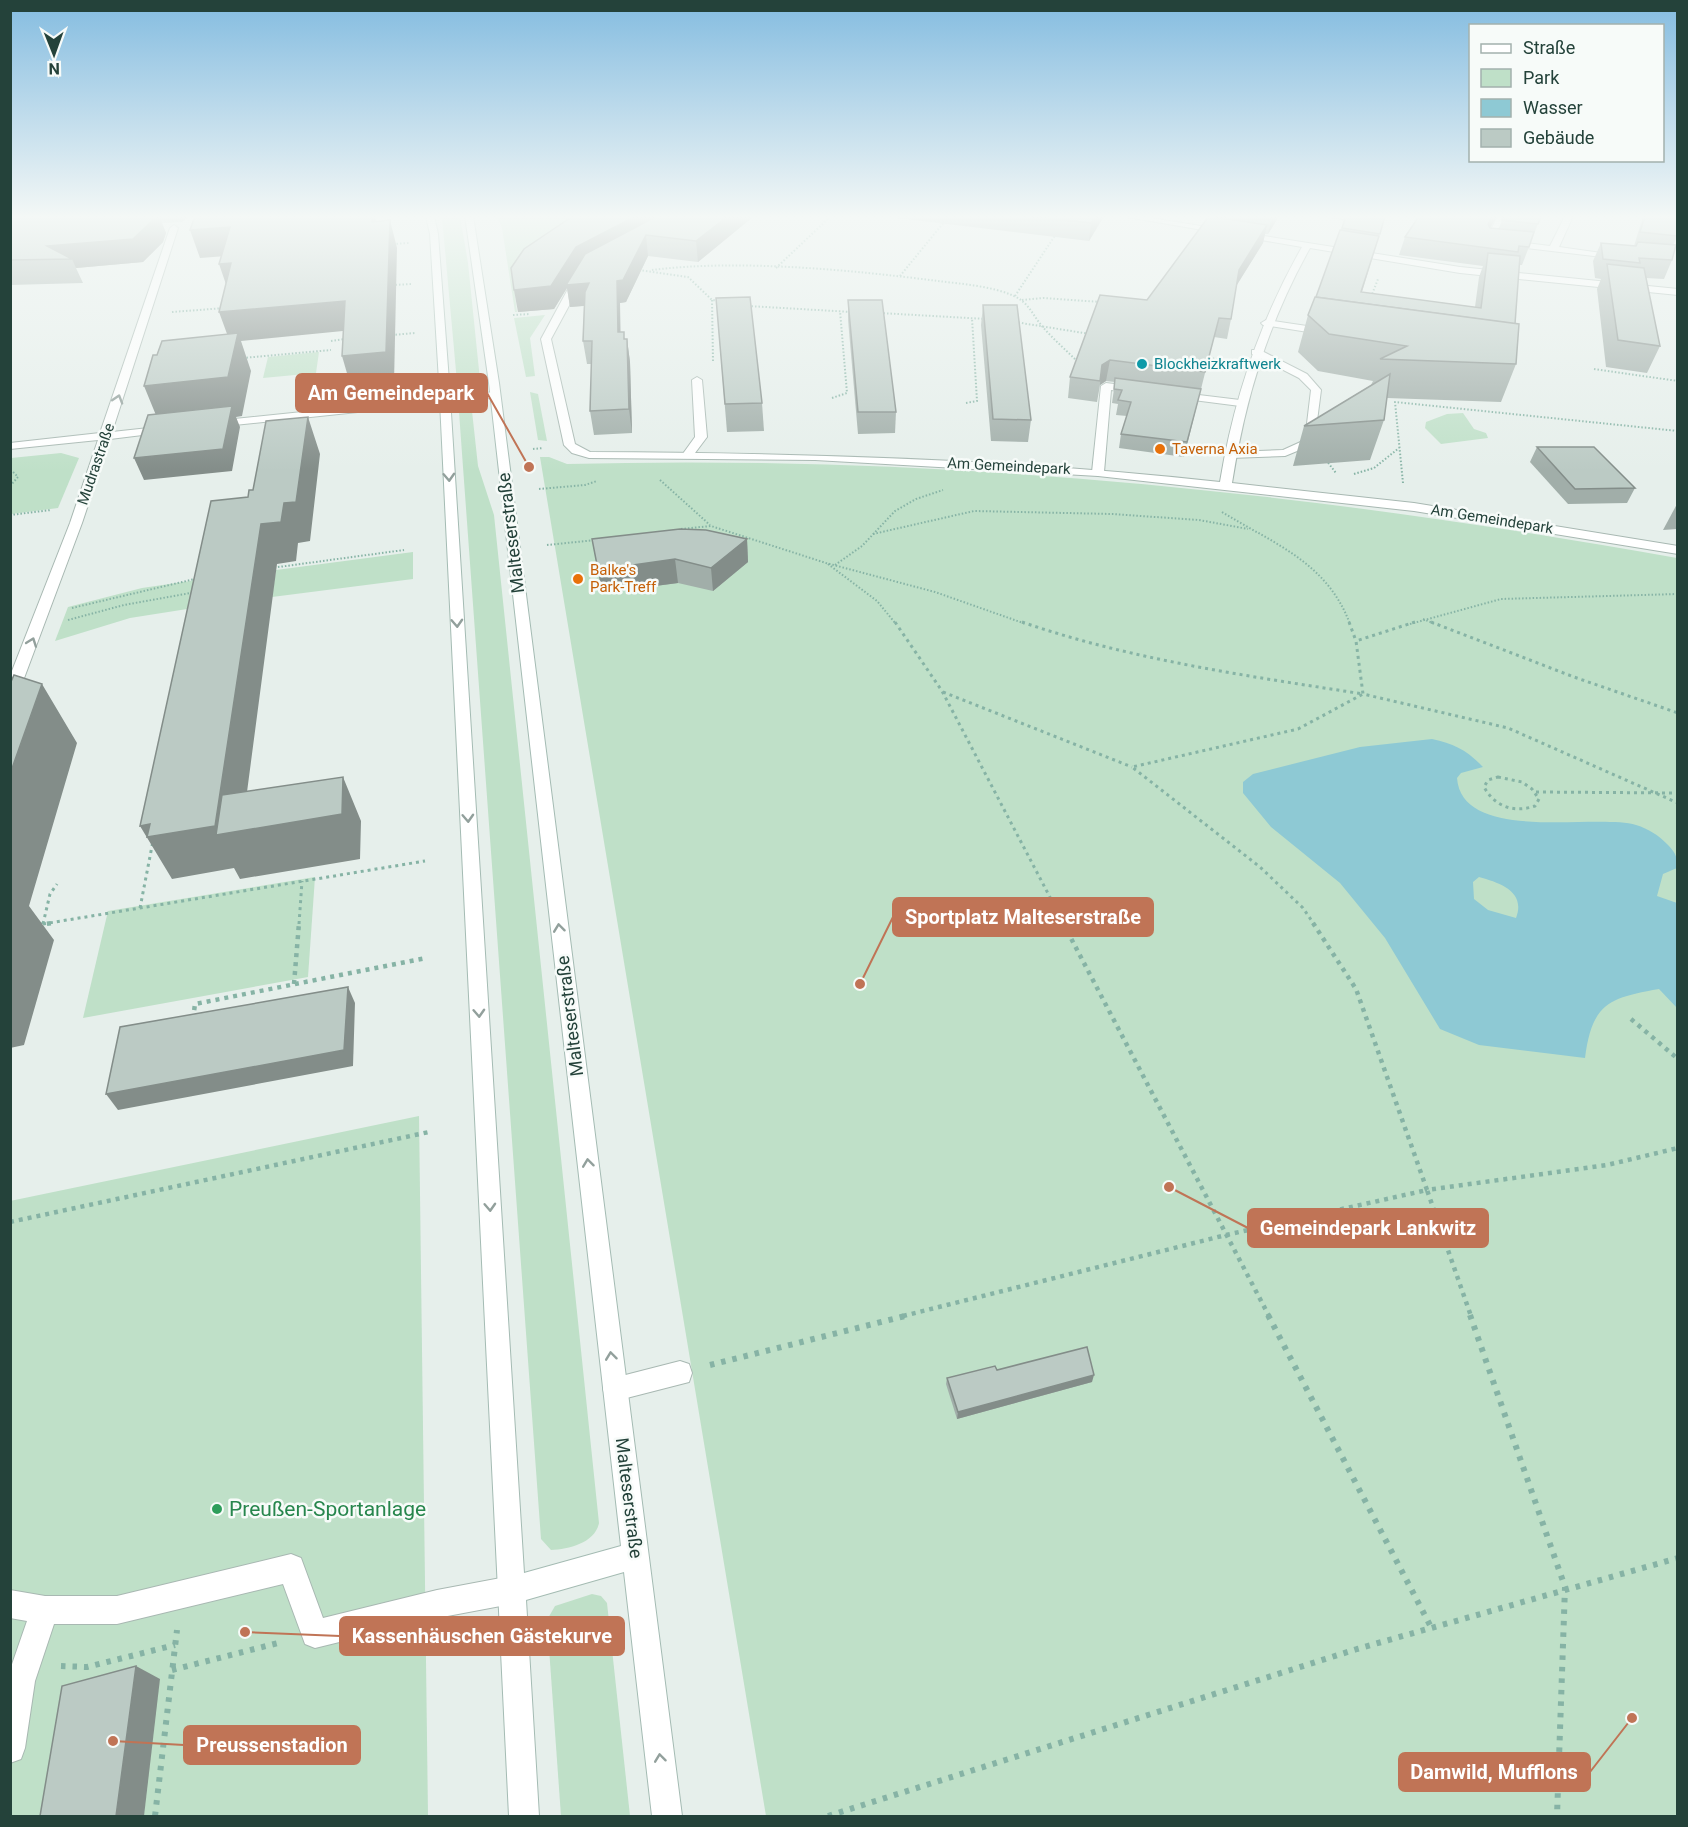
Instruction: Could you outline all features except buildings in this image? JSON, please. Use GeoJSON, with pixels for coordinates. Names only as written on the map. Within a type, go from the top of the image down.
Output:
{"type":"FeatureCollection","features":[{"type":"Feature","properties":{"kind":"street","name":"Mudrastraße"},"geometry":{"type":"LineString","coordinates":[[10,697],[106,436],[150,301]]}},
{"type":"Feature","properties":{"kind":"street"},"geometry":{"type":"LineString","coordinates":[[438,301],[524,1816]]}},
{"type":"Feature","properties":{"kind":"street","name":"Malteserstraße"},"geometry":{"type":"LineString","coordinates":[[482,301],[668,1816]]}},
{"type":"Feature","properties":{"kind":"street","name":"Am Gemeindepark"},"geometry":{"type":"LineString","coordinates":[[565,301],[546,339],[570,445],[576,451],[589,455],[688,455],[970,464],[1098,472],[1226,484],[1414,507],[1677,550]]}},
{"type":"Feature","properties":{"kind":"street"},"geometry":{"type":"LineString","coordinates":[[1226,484],[1240,404],[1250,366],[1276,301]]}},
{"type":"Feature","properties":{"kind":"street"},"geometry":{"type":"LineString","coordinates":[[1266,323],[1336,333]]}},
{"type":"Feature","properties":{"kind":"street"},"geometry":{"type":"LineString","coordinates":[[1230,455],[1284,453],[1310,442],[1316,390],[1304,376],[1256,352]]}},
{"type":"Feature","properties":{"kind":"street"},"geometry":{"type":"LineString","coordinates":[[688,455],[701,437],[697,380]]}},
{"type":"Feature","properties":{"kind":"street"},"geometry":{"type":"LineString","coordinates":[[1098,472],[1106,386],[1240,404]]}},
{"type":"Feature","properties":{"kind":"street"},"geometry":{"type":"LineString","coordinates":[[208,425],[495,395]]}},
{"type":"Feature","properties":{"kind":"street"},"geometry":{"type":"LineString","coordinates":[[10,446],[184,428]]}},
{"type":"Feature","properties":{"kind":"street"},"geometry":{"type":"LineString","coordinates":[[615,1389],[680,1373]]}},
{"type":"Feature","properties":{"kind":"street"},"geometry":{"type":"LineString","coordinates":[[10,1605],[45,1610],[117,1610],[291,1568],[315,1634],[437,1604],[511,1590],[636,1555]]}},
{"type":"Feature","properties":{"kind":"street"},"geometry":{"type":"LineString","coordinates":[[10,1748],[21,1681],[45,1610]]}},
{"type":"Feature","properties":{"kind":"path"},"geometry":{"type":"LineString","coordinates":[[697,380],[714,376],[711,301]]}},
{"type":"Feature","properties":{"kind":"path"},"geometry":{"type":"LineString","coordinates":[[1023,301],[1035,313],[1040,324],[1106,386]]}},
{"type":"Feature","properties":{"kind":"path"},"geometry":{"type":"LineString","coordinates":[[1095,301],[1107,302]]}},
{"type":"Feature","properties":{"kind":"path"},"geometry":{"type":"LineString","coordinates":[[744,305],[862,312]]}},
{"type":"Feature","properties":{"kind":"path"},"geometry":{"type":"LineString","coordinates":[[171,313],[230,307]]}},
{"type":"Feature","properties":{"kind":"path"},"geometry":{"type":"LineString","coordinates":[[832,398],[847,393],[840,311]]}},
{"type":"Feature","properties":{"kind":"path"},"geometry":{"type":"LineString","coordinates":[[873,313],[995,320]]}},
{"type":"Feature","properties":{"kind":"path"},"geometry":{"type":"LineString","coordinates":[[966,403],[977,401],[972,318]]}},
{"type":"Feature","properties":{"kind":"path"},"geometry":{"type":"LineString","coordinates":[[1006,321],[1040,324],[1095,334]]}},
{"type":"Feature","properties":{"kind":"path"},"geometry":{"type":"LineString","coordinates":[[391,335],[415,333]]}},
{"type":"Feature","properties":{"kind":"path"},"geometry":{"type":"LineString","coordinates":[[331,340],[355,338]]}},
{"type":"Feature","properties":{"kind":"path"},"geometry":{"type":"LineString","coordinates":[[241,358],[331,350]]}},
{"type":"Feature","properties":{"kind":"path"},"geometry":{"type":"LineString","coordinates":[[1196,355],[1250,366]]}},
{"type":"Feature","properties":{"kind":"path"},"geometry":{"type":"LineString","coordinates":[[1594,369],[1677,381]]}},
{"type":"Feature","properties":{"kind":"path"},"geometry":{"type":"LineString","coordinates":[[1405,494],[1395,402],[1677,431]]}},
{"type":"Feature","properties":{"kind":"path"},"geometry":{"type":"LineString","coordinates":[[1310,442],[1337,475],[1344,475]]}},
{"type":"Feature","properties":{"kind":"path"},"geometry":{"type":"LineString","coordinates":[[1350,475],[1374,468],[1400,448]]}},
{"type":"Feature","properties":{"kind":"path"},"geometry":{"type":"LineString","coordinates":[[835,565],[862,546],[895,511],[916,499],[970,478],[970,464]]}},
{"type":"Feature","properties":{"kind":"path"},"geometry":{"type":"LineString","coordinates":[[10,471],[18,477],[10,486]]}},
{"type":"Feature","properties":{"kind":"path"},"geometry":{"type":"LineString","coordinates":[[1214,506],[1311,567],[1331,587],[1346,615],[1356,641],[1363,694]]}},
{"type":"Feature","properties":{"kind":"path"},"geometry":{"type":"LineString","coordinates":[[10,515],[52,510]]}},
{"type":"Feature","properties":{"kind":"path"},"geometry":{"type":"LineString","coordinates":[[873,534],[974,511],[1112,514],[1200,520],[1248,529]]}},
{"type":"Feature","properties":{"kind":"path"},"geometry":{"type":"LineString","coordinates":[[676,530],[711,526],[826,563],[935,592],[1059,635],[1174,664],[1363,694],[1508,728],[1677,803]]}},
{"type":"Feature","properties":{"kind":"path"},"geometry":{"type":"LineString","coordinates":[[548,545],[606,538]]}},
{"type":"Feature","properties":{"kind":"path"},"geometry":{"type":"LineString","coordinates":[[269,568],[404,550]]}},
{"type":"Feature","properties":{"kind":"path"},"geometry":{"type":"LineString","coordinates":[[826,563],[877,601],[906,635],[942,691],[1431,1628]]}},
{"type":"Feature","properties":{"kind":"path"},"geometry":{"type":"LineString","coordinates":[[62,611],[143,589],[207,577]]}},
{"type":"Feature","properties":{"kind":"path"},"geometry":{"type":"LineString","coordinates":[[59,623],[124,605],[199,592],[196,603]]}},
{"type":"Feature","properties":{"kind":"path"},"geometry":{"type":"LineString","coordinates":[[1356,641],[1423,619],[1501,599],[1677,594]]}},
{"type":"Feature","properties":{"kind":"path"},"geometry":{"type":"LineString","coordinates":[[1423,619],[1584,681],[1677,713]]}},
{"type":"Feature","properties":{"kind":"path"},"geometry":{"type":"LineString","coordinates":[[942,691],[1131,767],[1260,867],[1303,908],[1356,988],[1565,1587],[1557,1816]]}},
{"type":"Feature","properties":{"kind":"path"},"geometry":{"type":"LineString","coordinates":[[1131,767],[1298,729],[1363,694]]}},
{"type":"Feature","properties":{"kind":"path"},"geometry":{"type":"LineString","coordinates":[[1536,792],[1539,799],[1535,806],[1525,810],[1511,809],[1497,804],[1487,796],[1484,787],[1488,780],[1511,778],[1525,783],[1536,792],[1677,793]]}},
{"type":"Feature","properties":{"kind":"path"},"geometry":{"type":"LineString","coordinates":[[140,908],[153,838]]}},
{"type":"Feature","properties":{"kind":"path"},"geometry":{"type":"LineString","coordinates":[[35,926],[424,861]]}},
{"type":"Feature","properties":{"kind":"path"},"geometry":{"type":"LineString","coordinates":[[294,984],[302,881]]}},
{"type":"Feature","properties":{"kind":"path"},"geometry":{"type":"LineString","coordinates":[[43,924],[50,894],[57,884]]}},
{"type":"Feature","properties":{"kind":"path"},"geometry":{"type":"LineString","coordinates":[[192,1025],[195,1004],[426,958]]}},
{"type":"Feature","properties":{"kind":"path"},"geometry":{"type":"LineString","coordinates":[[1631,1019],[1677,1059]]}},
{"type":"Feature","properties":{"kind":"path"},"geometry":{"type":"LineString","coordinates":[[10,1222],[429,1131]]}},
{"type":"Feature","properties":{"kind":"path"},"geometry":{"type":"LineString","coordinates":[[680,1373],[1226,1235],[1427,1190],[1607,1165],[1677,1148]]}},
{"type":"Feature","properties":{"kind":"path"},"geometry":{"type":"LineString","coordinates":[[828,1816],[1565,1587],[1677,1558]]}},
{"type":"Feature","properties":{"kind":"path"},"geometry":{"type":"LineString","coordinates":[[155,1816],[172,1670],[315,1634]]}},
{"type":"Feature","properties":{"kind":"path"},"geometry":{"type":"LineString","coordinates":[[26,1665],[87,1666],[175,1645]]}},
{"type":"Feature","properties":{"kind":"green space"},"geometry":{"type":"Polygon","coordinates":[[[450,301],[472,301],[480,380],[457,382],[450,301]]]}},
{"type":"Feature","properties":{"kind":"green space"},"geometry":{"type":"Polygon","coordinates":[[[513,301],[516,301],[517,312],[515,312],[513,301]]]}},
{"type":"Feature","properties":{"kind":"green space"},"geometry":{"type":"Polygon","coordinates":[[[545,315],[530,338],[535,376],[526,377],[514,318],[545,315]]]}},
{"type":"Feature","properties":{"kind":"green space"},"geometry":{"type":"Polygon","coordinates":[[[319,352],[316,373],[263,378],[268,357],[319,352]]]}},
{"type":"Feature","properties":{"kind":"green space"},"geometry":{"type":"Polygon","coordinates":[[[530,392],[538,394],[547,441],[538,440],[530,392]]]}},
{"type":"Feature","properties":{"kind":"green space"},"geometry":{"type":"Polygon","coordinates":[[[465,409],[472,411],[478,466],[494,515],[599,1523],[592,1536],[580,1544],[551,1550],[541,1539],[459,412],[465,409]]]}},
{"type":"Feature","properties":{"kind":"green space"},"geometry":{"type":"Polygon","coordinates":[[[1463,413],[1474,429],[1486,433],[1488,438],[1441,444],[1425,428],[1426,422],[1447,414],[1463,413]]]}},
{"type":"Feature","properties":{"kind":"green space"},"geometry":{"type":"Polygon","coordinates":[[[61,453],[79,458],[58,508],[11,514],[11,458],[61,453]]]}},
{"type":"Feature","properties":{"kind":"green space"},"geometry":{"type":"Polygon","coordinates":[[[540,457],[549,457],[567,464],[707,462],[846,465],[1125,482],[1402,514],[1677,558],[1677,1816],[766,1816],[540,457]]]}},
{"type":"Feature","properties":{"kind":"green space"},"geometry":{"type":"Polygon","coordinates":[[[413,552],[413,579],[272,597],[276,570],[413,552]]]}},
{"type":"Feature","properties":{"kind":"green space"},"geometry":{"type":"Polygon","coordinates":[[[224,576],[219,604],[130,618],[55,641],[68,607],[142,588],[224,576]]]}},
{"type":"Feature","properties":{"kind":"green space"},"geometry":{"type":"Polygon","coordinates":[[[315,877],[308,977],[83,1018],[108,911],[315,877]]]}},
{"type":"Feature","properties":{"kind":"green space","name":"Preußen-Sportanlage"},"geometry":{"type":"Polygon","coordinates":[[[419,1116],[428,1816],[11,1816],[10,1201],[419,1116]]]}},
{"type":"Feature","properties":{"kind":"green space"},"geometry":{"type":"Polygon","coordinates":[[[592,1594],[601,1596],[607,1603],[630,1816],[561,1816],[547,1620],[555,1606],[592,1594]]]}},
{"type":"Feature","properties":{"kind":"water"},"geometry":{"type":"Polygon","coordinates":[[[1432,739],[1447,743],[1466,752],[1483,767],[1461,773],[1457,778],[1464,798],[1481,812],[1505,819],[1533,822],[1617,822],[1636,825],[1660,838],[1672,850],[1677,861],[1677,868],[1663,874],[1657,896],[1677,903],[1677,1008],[1659,989],[1641,992],[1615,1001],[1598,1015],[1592,1026],[1585,1058],[1479,1045],[1440,1029],[1385,938],[1340,883],[1271,827],[1243,793],[1243,782],[1253,774],[1360,747],[1432,739]],[[1479,877],[1473,882],[1474,899],[1488,910],[1516,918],[1518,901],[1514,895],[1510,890],[1479,877]]]}},
{"type":"Feature","properties":{"kind":"place","name":"Blockheizkraftwerk"},"geometry":{"type":"Point","coordinates":[1142,364]}},
{"type":"Feature","properties":{"kind":"place","name":"Taverna Axia"},"geometry":{"type":"Point","coordinates":[1160,449]}},
{"type":"Feature","properties":{"kind":"place","name":"Am Gemeindepark"},"geometry":{"type":"Point","coordinates":[529,467]}},
{"type":"Feature","properties":{"kind":"place","name":"Balke's Park-Treff"},"geometry":{"type":"Point","coordinates":[578,579]}},
{"type":"Feature","properties":{"kind":"place","name":"Sportplatz Malteserstraße"},"geometry":{"type":"Point","coordinates":[860,984]}},
{"type":"Feature","properties":{"kind":"place","name":"Gemeindepark Lankwitz"},"geometry":{"type":"Point","coordinates":[1169,1187]}},
{"type":"Feature","properties":{"kind":"place","name":"Preußen-Sportanlage"},"geometry":{"type":"Point","coordinates":[217,1509]}},
{"type":"Feature","properties":{"kind":"place","name":"Kassenhäuschen Gästekurve"},"geometry":{"type":"Point","coordinates":[245,1632]}},
{"type":"Feature","properties":{"kind":"place","name":"Damwild, Mufflons"},"geometry":{"type":"Point","coordinates":[1632,1718]}},
{"type":"Feature","properties":{"kind":"place","name":"Preussenstadion"},"geometry":{"type":"Point","coordinates":[113,1741]}}]}
